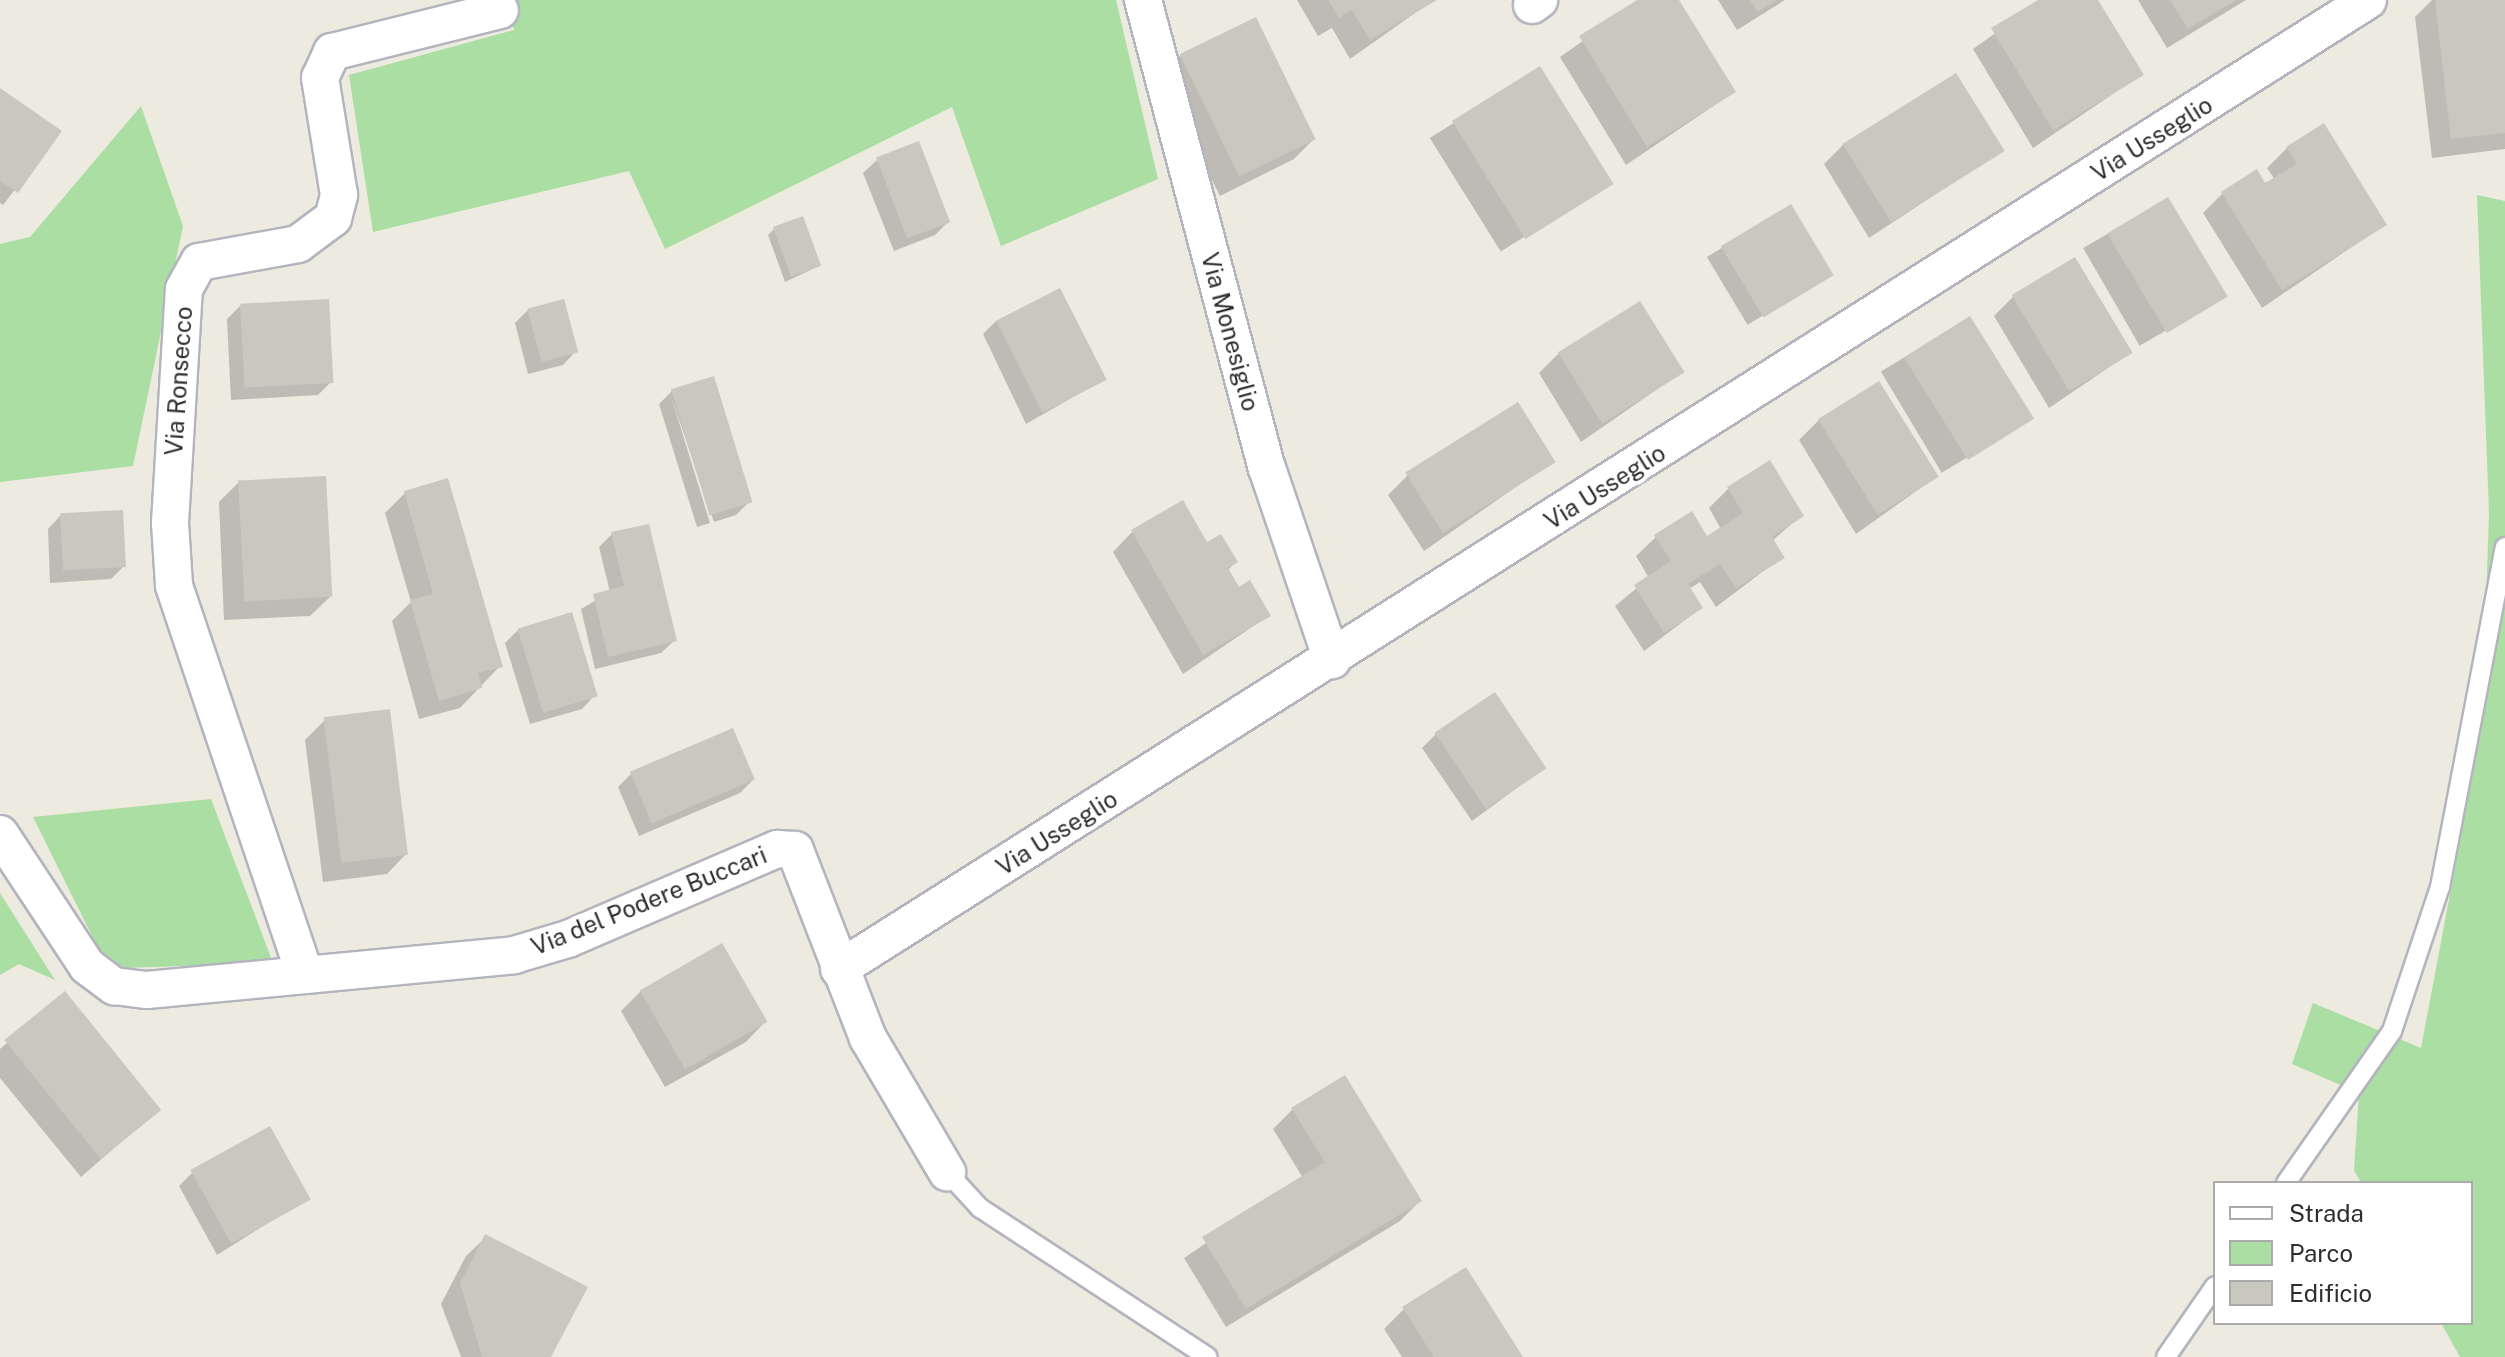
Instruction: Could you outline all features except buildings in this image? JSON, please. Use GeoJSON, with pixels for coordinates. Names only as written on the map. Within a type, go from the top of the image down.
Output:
{"type":"FeatureCollection","features":[{"type":"Feature","properties":{"kind":"street","name":"Via Monesiglio"},"geometry":{"type":"LineString","coordinates":[[1143,0],[1267,468],[1332,660]]}},
{"type":"Feature","properties":{"kind":"street","name":"Via Usseglio"},"geometry":{"type":"LineString","coordinates":[[839,969],[1332,660],[2363,2]]}},
{"type":"Feature","properties":{"kind":"street","name":"Via Ronsecco"},"geometry":{"type":"LineString","coordinates":[[305,975],[174,585],[170,523],[184,289],[205,259],[298,244],[333,218],[339,195],[320,78],[332,52],[500,10]]}},
{"type":"Feature","properties":{"kind":"street","name":"Via del Podere Buccari"},"geometry":{"type":"LineString","coordinates":[[0,834],[87,966],[114,986],[147,990],[541,948],[788,847],[804,861],[839,969],[884,1070],[947,1172]]}},
{"type":"Feature","properties":{"kind":"lane"},"geometry":{"type":"LineString","coordinates":[[2287,1181],[2392,1031],[2440,887],[2505,547]]}},
{"type":"Feature","properties":{"kind":"lane","name":"Via del Podere Buccari"},"geometry":{"type":"LineString","coordinates":[[947,1172],[980,1208],[1208,1357]]}},
{"type":"Feature","properties":{"kind":"lane"},"geometry":{"type":"LineString","coordinates":[[2166,1357],[2213,1289]]}},
{"type":"Feature","properties":{"kind":"green space"},"geometry":{"type":"Polygon","coordinates":[[[506,0],[1116,0],[1158,179],[1001,246],[952,107],[665,249],[629,171],[373,232],[349,75],[514,30],[506,0]]]}},
{"type":"Feature","properties":{"kind":"green space"},"geometry":{"type":"Polygon","coordinates":[[[141,106],[183,226],[133,466],[0,482],[0,244],[30,237],[141,106]]]}},
{"type":"Feature","properties":{"kind":"green space"},"geometry":{"type":"Polygon","coordinates":[[[2477,195],[2505,201],[2505,1357],[2460,1357],[2442,1325],[2473,1325],[2473,1181],[2360,1181],[2354,1170],[2359,1093],[2292,1064],[2313,1003],[2421,1048],[2482,724],[2489,513],[2477,195]]]}},
{"type":"Feature","properties":{"kind":"green space"},"geometry":{"type":"Polygon","coordinates":[[[211,799],[273,963],[124,968],[98,948],[33,817],[211,799]]]}},
{"type":"Feature","properties":{"kind":"green space"},"geometry":{"type":"Polygon","coordinates":[[[0,893],[55,980],[19,964],[0,975],[0,893]]]}}]}
